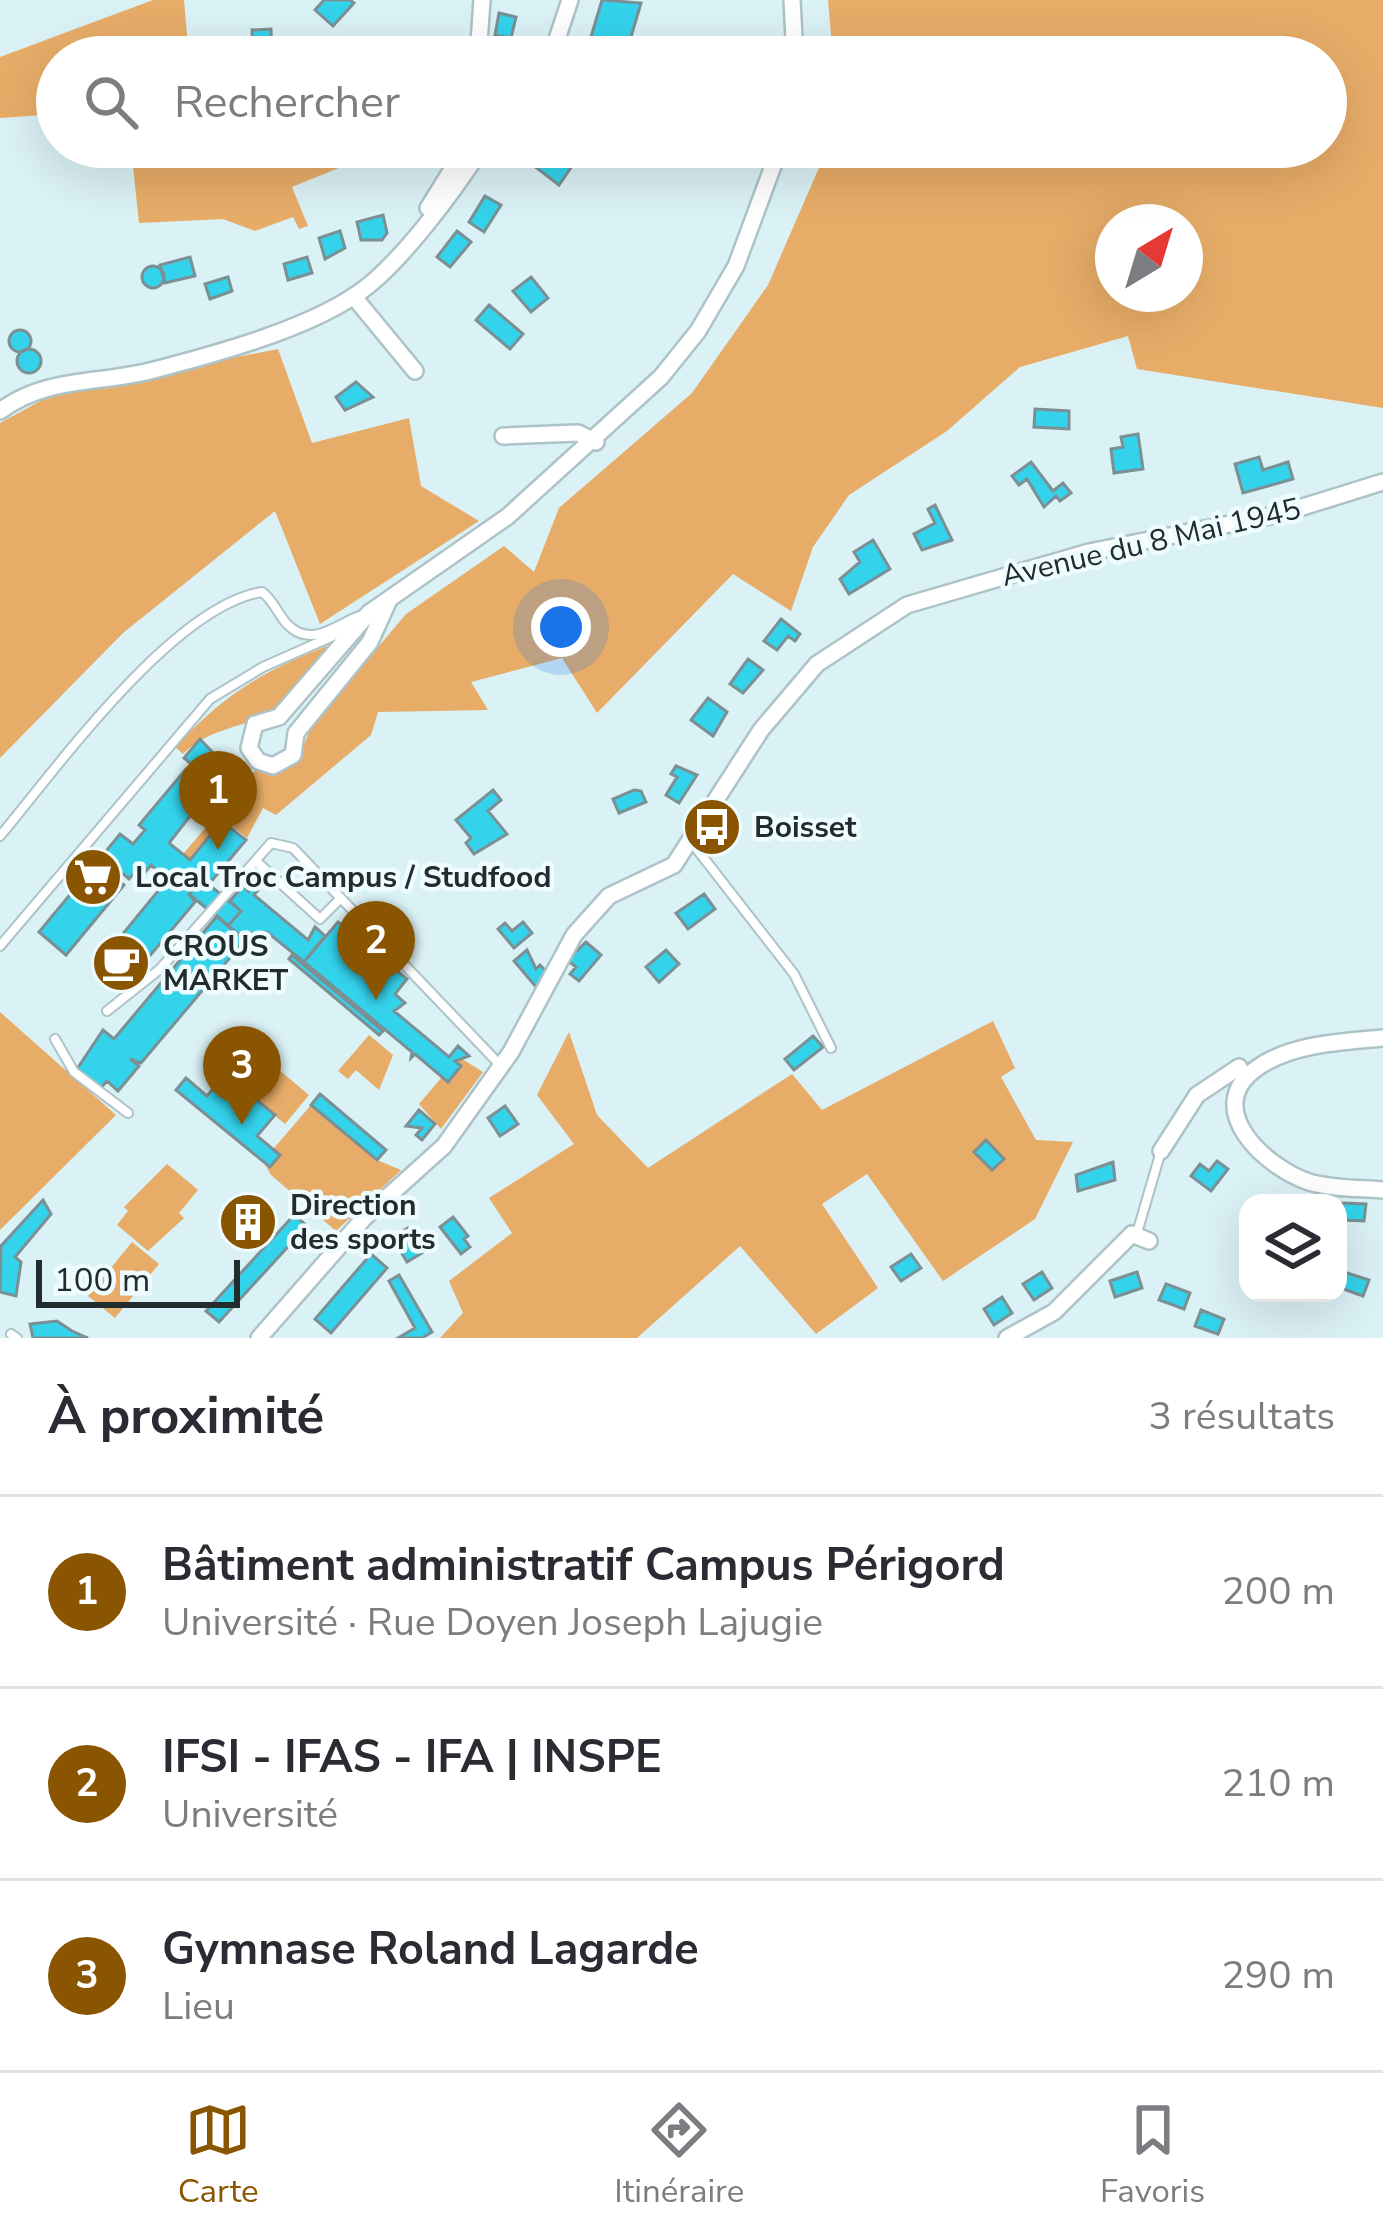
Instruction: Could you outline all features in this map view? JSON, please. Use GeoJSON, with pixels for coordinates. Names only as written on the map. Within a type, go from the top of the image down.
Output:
{"type":"FeatureCollection","features":[{"type":"Feature","properties":{"kind":"street"},"geometry":{"type":"LineString","coordinates":[[479,36],[482,0]]}},
{"type":"Feature","properties":{"kind":"street"},"geometry":{"type":"LineString","coordinates":[[558,36],[570,0]]}},
{"type":"Feature","properties":{"kind":"street"},"geometry":{"type":"LineString","coordinates":[[792,0],[794,36]]}},
{"type":"Feature","properties":{"kind":"street"},"geometry":{"type":"LineString","coordinates":[[415,232],[453,168]]}},
{"type":"Feature","properties":{"kind":"street"},"geometry":{"type":"LineString","coordinates":[[0,411],[51,385],[148,372],[315,316],[354,296],[388,269],[465,168]]}},
{"type":"Feature","properties":{"kind":"street"},"geometry":{"type":"LineString","coordinates":[[389,600],[370,642],[296,733],[292,755],[273,766],[258,761],[248,739],[255,724],[279,717],[369,613],[507,517],[596,442],[661,377],[719,299],[752,234],[773,168]]}},
{"type":"Feature","properties":{"kind":"street"},"geometry":{"type":"LineString","coordinates":[[354,296],[415,371]]}},
{"type":"Feature","properties":{"kind":"street"},"geometry":{"type":"LineString","coordinates":[[503,436],[578,433],[596,442]]}},
{"type":"Feature","properties":{"kind":"street","name":"Avenue du 8 Mai 1945"},"geometry":{"type":"LineString","coordinates":[[259,1338],[420,1158],[460,1126],[501,1066],[556,963],[595,909],[620,890],[661,876],[692,842],[761,730],[817,664],[907,605],[1089,552],[1280,514],[1383,482]]}},
{"type":"Feature","properties":{"kind":"street"},"geometry":{"type":"LineString","coordinates":[[1383,1038],[1325,1044],[1257,1068],[1238,1093],[1235,1108],[1248,1141],[1303,1180],[1383,1190]]}},
{"type":"Feature","properties":{"kind":"street"},"geometry":{"type":"LineString","coordinates":[[1161,1151],[1197,1095],[1239,1067]]}},
{"type":"Feature","properties":{"kind":"street"},"geometry":{"type":"LineString","coordinates":[[1007,1338],[1054,1312],[1143,1237]]}},
{"type":"Feature","properties":{"kind":"lane"},"geometry":{"type":"LineString","coordinates":[[0,836],[164,649],[254,592],[269,596],[289,626],[307,635],[319,636],[369,613]]}},
{"type":"Feature","properties":{"kind":"lane"},"geometry":{"type":"LineString","coordinates":[[0,946],[210,699],[263,667],[338,636],[369,613]]}},
{"type":"Feature","properties":{"kind":"lane"},"geometry":{"type":"LineString","coordinates":[[692,842],[794,974],[831,1048]]}},
{"type":"Feature","properties":{"kind":"lane"},"geometry":{"type":"LineString","coordinates":[[107,1011],[160,969],[271,843],[293,848],[501,1066]]}},
{"type":"Feature","properties":{"kind":"lane"},"geometry":{"type":"LineString","coordinates":[[256,861],[320,919],[341,898]]}},
{"type":"Feature","properties":{"kind":"lane"},"geometry":{"type":"LineString","coordinates":[[55,1039],[74,1072],[128,1113]]}},
{"type":"Feature","properties":{"kind":"lane"},"geometry":{"type":"LineString","coordinates":[[1143,1237],[1161,1151]]}},
{"type":"Feature","properties":{"kind":"shaded area"},"geometry":{"type":"Polygon","coordinates":[[[153,0],[184,0],[187,36],[56,36],[153,0]]]}},
{"type":"Feature","properties":{"kind":"shaded area"},"geometry":{"type":"Polygon","coordinates":[[[828,0],[1383,0],[1383,408],[1137,369],[1128,336],[1020,367],[947,431],[849,495],[813,547],[791,611],[733,574],[597,713],[562,658],[471,682],[488,710],[378,712],[371,735],[276,815],[263,808],[247,838],[223,819],[189,859],[183,854],[258,767],[281,771],[298,760],[311,727],[406,614],[504,546],[534,572],[559,508],[692,393],[768,285],[819,168],[1347,168],[1347,36],[831,36],[828,0]]]}},
{"type":"Feature","properties":{"kind":"shaded area"},"geometry":{"type":"Polygon","coordinates":[[[36,44],[36,115],[0,118],[0,57],[36,44]]]}},
{"type":"Feature","properties":{"kind":"shaded area"},"geometry":{"type":"Polygon","coordinates":[[[133,168],[339,168],[292,187],[308,226],[299,229],[293,217],[255,231],[223,219],[139,223],[133,168]]]}},
{"type":"Feature","properties":{"kind":"shaded area"},"geometry":{"type":"Polygon","coordinates":[[[278,349],[312,443],[409,418],[421,486],[479,521],[320,624],[275,511],[123,633],[0,758],[0,423],[57,392],[278,349]]]}},
{"type":"Feature","properties":{"kind":"shaded area"},"geometry":{"type":"Polygon","coordinates":[[[335,643],[276,708],[204,738],[183,754],[175,747],[248,684],[335,643]]]}},
{"type":"Feature","properties":{"kind":"shaded area"},"geometry":{"type":"Polygon","coordinates":[[[0,1012],[116,1115],[0,1230],[0,1012]]]}},
{"type":"Feature","properties":{"kind":"shaded area"},"geometry":{"type":"Polygon","coordinates":[[[993,1021],[1015,1068],[1001,1077],[1036,1140],[1073,1142],[1035,1219],[943,1281],[867,1174],[822,1204],[878,1288],[816,1334],[740,1246],[637,1338],[440,1338],[463,1313],[449,1281],[512,1233],[489,1198],[574,1144],[537,1095],[569,1032],[597,1115],[648,1168],[792,1074],[822,1110],[993,1021]]]}},
{"type":"Feature","properties":{"kind":"shaded area"},"geometry":{"type":"Polygon","coordinates":[[[369,1035],[393,1055],[379,1090],[356,1070],[348,1079],[338,1071],[369,1035]]]}},
{"type":"Feature","properties":{"kind":"shaded area"},"geometry":{"type":"Polygon","coordinates":[[[242,1039],[309,1095],[285,1124],[217,1068],[242,1039]]]}},
{"type":"Feature","properties":{"kind":"shaded area"},"geometry":{"type":"Polygon","coordinates":[[[459,1057],[483,1072],[441,1129],[419,1104],[459,1057]]]}},
{"type":"Feature","properties":{"kind":"shaded area"},"geometry":{"type":"Polygon","coordinates":[[[311,1105],[377,1160],[401,1170],[336,1231],[271,1175],[263,1161],[311,1105]]]}},
{"type":"Feature","properties":{"kind":"shaded area"},"geometry":{"type":"Polygon","coordinates":[[[167,1164],[198,1190],[179,1213],[184,1218],[148,1251],[117,1225],[128,1211],[124,1207],[167,1164]]]}},
{"type":"Feature","properties":{"kind":"shaded area"},"geometry":{"type":"Polygon","coordinates":[[[132,1242],[159,1264],[115,1318],[88,1296],[132,1242]]]}},
{"type":"Feature","properties":{"kind":"building"},"geometry":{"type":"Polygon","coordinates":[[[324,0],[354,3],[333,26],[315,10],[324,0]]]}},
{"type":"Feature","properties":{"kind":"building"},"geometry":{"type":"Polygon","coordinates":[[[602,0],[641,3],[631,36],[591,36],[602,0]]]}},
{"type":"Feature","properties":{"kind":"building"},"geometry":{"type":"Polygon","coordinates":[[[499,13],[516,17],[511,36],[495,35],[499,13]]]}},
{"type":"Feature","properties":{"kind":"building"},"geometry":{"type":"Polygon","coordinates":[[[271,29],[271,36],[252,36],[252,30],[271,29]]]}},
{"type":"Feature","properties":{"kind":"building"},"geometry":{"type":"Polygon","coordinates":[[[537,168],[571,168],[559,185],[537,168]]]}},
{"type":"Feature","properties":{"kind":"building"},"geometry":{"type":"Polygon","coordinates":[[[485,196],[501,205],[484,232],[469,222],[485,196]]]}},
{"type":"Feature","properties":{"kind":"building"},"geometry":{"type":"Polygon","coordinates":[[[383,215],[387,233],[382,240],[361,240],[357,222],[383,215]]]}},
{"type":"Feature","properties":{"kind":"building"},"geometry":{"type":"Polygon","coordinates":[[[340,231],[345,248],[325,259],[319,238],[340,231]]]}},
{"type":"Feature","properties":{"kind":"building"},"geometry":{"type":"Polygon","coordinates":[[[457,231],[471,242],[450,267],[437,257],[457,231]]]}},
{"type":"Feature","properties":{"kind":"building"},"geometry":{"type":"Polygon","coordinates":[[[190,257],[195,276],[165,283],[160,265],[190,257]]]}},
{"type":"Feature","properties":{"kind":"building"},"geometry":{"type":"Polygon","coordinates":[[[307,257],[312,273],[288,280],[284,264],[307,257]]]}},
{"type":"Feature","properties":{"kind":"building"},"geometry":{"type":"Polygon","coordinates":[[[153,266],[164,277],[153,288],[142,277],[153,266]]]}},
{"type":"Feature","properties":{"kind":"building"},"geometry":{"type":"Polygon","coordinates":[[[228,277],[232,291],[210,299],[205,284],[228,277]]]}},
{"type":"Feature","properties":{"kind":"building"},"geometry":{"type":"Polygon","coordinates":[[[531,277],[548,298],[531,312],[513,291],[531,277]]]}},
{"type":"Feature","properties":{"kind":"building"},"geometry":{"type":"Polygon","coordinates":[[[489,305],[523,334],[510,349],[476,320],[489,305]]]}},
{"type":"Feature","properties":{"kind":"building"},"geometry":{"type":"Polygon","coordinates":[[[20,330],[31,341],[20,352],[9,341],[20,330]]]}},
{"type":"Feature","properties":{"kind":"building"},"geometry":{"type":"Polygon","coordinates":[[[29,349],[41,361],[29,373],[17,361],[29,349]]]}},
{"type":"Feature","properties":{"kind":"building"},"geometry":{"type":"Polygon","coordinates":[[[356,382],[373,397],[345,410],[336,397],[356,382]]]}},
{"type":"Feature","properties":{"kind":"building"},"geometry":{"type":"Polygon","coordinates":[[[1035,409],[1069,411],[1069,429],[1034,427],[1035,409]]]}},
{"type":"Feature","properties":{"kind":"building"},"geometry":{"type":"Polygon","coordinates":[[[1138,434],[1143,469],[1114,473],[1111,449],[1123,447],[1121,437],[1138,434]]]}},
{"type":"Feature","properties":{"kind":"building"},"geometry":{"type":"Polygon","coordinates":[[[1259,457],[1263,470],[1288,462],[1293,479],[1243,493],[1235,464],[1259,457]]]}},
{"type":"Feature","properties":{"kind":"building"},"geometry":{"type":"Polygon","coordinates":[[[1031,462],[1053,491],[1063,483],[1071,493],[1060,501],[1056,496],[1044,507],[1027,479],[1019,485],[1012,476],[1031,462]]]}},
{"type":"Feature","properties":{"kind":"building"},"geometry":{"type":"Polygon","coordinates":[[[935,505],[952,540],[922,550],[914,534],[935,523],[928,509],[935,505]]]}},
{"type":"Feature","properties":{"kind":"building"},"geometry":{"type":"Polygon","coordinates":[[[873,540],[890,569],[849,594],[840,579],[860,562],[854,552],[873,540]]]}},
{"type":"Feature","properties":{"kind":"building"},"geometry":{"type":"Polygon","coordinates":[[[781,619],[800,634],[795,641],[788,636],[777,650],[764,641],[781,619]]]}},
{"type":"Feature","properties":{"kind":"building"},"geometry":{"type":"Polygon","coordinates":[[[748,659],[763,670],[743,693],[730,684],[748,659]]]}},
{"type":"Feature","properties":{"kind":"building"},"geometry":{"type":"Polygon","coordinates":[[[708,698],[727,712],[713,736],[691,720],[708,698]]]}},
{"type":"Feature","properties":{"kind":"building"},"geometry":{"type":"Polygon","coordinates":[[[200,739],[231,772],[219,787],[215,784],[169,843],[190,860],[222,821],[246,840],[209,884],[202,879],[189,894],[195,902],[148,958],[121,936],[168,879],[151,865],[142,876],[136,871],[129,879],[102,856],[120,834],[133,844],[145,830],[139,825],[186,769],[191,773],[195,767],[184,758],[200,739]]]}},
{"type":"Feature","properties":{"kind":"building"},"geometry":{"type":"Polygon","coordinates":[[[676,766],[697,775],[679,803],[666,795],[677,777],[671,774],[676,766]]]}},
{"type":"Feature","properties":{"kind":"building"},"geometry":{"type":"Polygon","coordinates":[[[493,790],[501,800],[488,811],[507,834],[474,854],[466,843],[471,838],[456,820],[493,790]]]}},
{"type":"Feature","properties":{"kind":"building"},"geometry":{"type":"Polygon","coordinates":[[[641,791],[646,802],[619,813],[613,799],[641,791]]]}},
{"type":"Feature","properties":{"kind":"building"},"geometry":{"type":"Polygon","coordinates":[[[96,863],[124,885],[66,955],[39,932],[96,863]]]}},
{"type":"Feature","properties":{"kind":"building"},"geometry":{"type":"Polygon","coordinates":[[[252,875],[263,884],[254,895],[308,940],[315,927],[325,936],[304,962],[267,932],[238,934],[228,926],[241,911],[230,901],[243,886],[248,891],[252,875]]]}},
{"type":"Feature","properties":{"kind":"building"},"geometry":{"type":"Polygon","coordinates":[[[202,879],[241,911],[228,926],[189,894],[202,879]]]}},
{"type":"Feature","properties":{"kind":"building"},"geometry":{"type":"Polygon","coordinates":[[[704,894],[715,909],[688,929],[676,913],[704,894]]]}},
{"type":"Feature","properties":{"kind":"building"},"geometry":{"type":"Polygon","coordinates":[[[217,916],[245,940],[141,1063],[130,1059],[139,1066],[118,1091],[107,1081],[100,1089],[77,1069],[103,1030],[114,1039],[217,916]]]}},
{"type":"Feature","properties":{"kind":"building"},"geometry":{"type":"Polygon","coordinates":[[[349,920],[346,929],[407,979],[395,994],[405,1003],[394,1011],[449,1057],[458,1046],[469,1056],[455,1061],[461,1066],[448,1082],[415,1054],[411,1058],[412,1052],[304,962],[338,922],[343,926],[349,920]]]}},
{"type":"Feature","properties":{"kind":"building"},"geometry":{"type":"Polygon","coordinates":[[[523,922],[532,933],[514,948],[498,929],[505,923],[512,931],[523,922]]]}},
{"type":"Feature","properties":{"kind":"building","name":"CROUS MARKET"},"geometry":{"type":"Polygon","coordinates":[[[116,942],[142,965],[127,983],[100,961],[116,942]]]}},
{"type":"Feature","properties":{"kind":"building"},"geometry":{"type":"Polygon","coordinates":[[[586,942],[601,955],[579,981],[570,974],[576,967],[567,960],[586,942]]]}},
{"type":"Feature","properties":{"kind":"building"},"geometry":{"type":"Polygon","coordinates":[[[527,950],[536,969],[540,965],[545,970],[537,988],[514,961],[527,950]]]}},
{"type":"Feature","properties":{"kind":"building"},"geometry":{"type":"Polygon","coordinates":[[[666,950],[679,964],[659,982],[646,967],[666,950]]]}},
{"type":"Feature","properties":{"kind":"building"},"geometry":{"type":"Polygon","coordinates":[[[292,955],[383,1031],[379,1035],[289,959],[292,955]]]}},
{"type":"Feature","properties":{"kind":"building"},"geometry":{"type":"Polygon","coordinates":[[[813,1036],[823,1047],[794,1070],[785,1059],[813,1036]]]}},
{"type":"Feature","properties":{"kind":"building"},"geometry":{"type":"Polygon","coordinates":[[[225,1074],[275,1115],[257,1136],[280,1155],[270,1167],[176,1090],[186,1078],[207,1096],[225,1074]]]}},
{"type":"Feature","properties":{"kind":"building"},"geometry":{"type":"Polygon","coordinates":[[[320,1094],[386,1150],[377,1160],[311,1105],[320,1094]]]}},
{"type":"Feature","properties":{"kind":"building"},"geometry":{"type":"Polygon","coordinates":[[[505,1106],[518,1124],[500,1136],[488,1118],[505,1106]]]}},
{"type":"Feature","properties":{"kind":"building"},"geometry":{"type":"Polygon","coordinates":[[[419,1110],[435,1124],[422,1140],[416,1135],[422,1128],[406,1126],[419,1110]]]}},
{"type":"Feature","properties":{"kind":"building"},"geometry":{"type":"Polygon","coordinates":[[[986,1140],[1004,1159],[992,1170],[974,1152],[986,1140]]]}},
{"type":"Feature","properties":{"kind":"building"},"geometry":{"type":"Polygon","coordinates":[[[1217,1161],[1228,1169],[1211,1191],[1191,1176],[1200,1164],[1209,1171],[1217,1161]]]}},
{"type":"Feature","properties":{"kind":"building"},"geometry":{"type":"Polygon","coordinates":[[[1113,1162],[1115,1180],[1078,1191],[1076,1175],[1113,1162]]]}},
{"type":"Feature","properties":{"kind":"building"},"geometry":{"type":"Polygon","coordinates":[[[43,1200],[51,1214],[15,1257],[21,1262],[16,1296],[0,1292],[1,1246],[43,1200]]]}},
{"type":"Feature","properties":{"kind":"building","name":"Direction des sports"},"geometry":{"type":"Polygon","coordinates":[[[258,1200],[269,1209],[239,1245],[228,1236],[258,1200]]]}},
{"type":"Feature","properties":{"kind":"building"},"geometry":{"type":"Polygon","coordinates":[[[1347,1203],[1366,1204],[1364,1221],[1347,1220],[1347,1203]]]}},
{"type":"Feature","properties":{"kind":"building"},"geometry":{"type":"Polygon","coordinates":[[[294,1215],[307,1226],[219,1322],[206,1311],[294,1215]]]}},
{"type":"Feature","properties":{"kind":"building"},"geometry":{"type":"Polygon","coordinates":[[[453,1217],[468,1236],[464,1239],[470,1247],[461,1254],[440,1227],[453,1217]]]}},
{"type":"Feature","properties":{"kind":"building"},"geometry":{"type":"Polygon","coordinates":[[[408,1228],[422,1253],[407,1262],[392,1237],[408,1228]]]}},
{"type":"Feature","properties":{"kind":"building"},"geometry":{"type":"Polygon","coordinates":[[[371,1254],[387,1268],[331,1333],[315,1319],[371,1254]]]}},
{"type":"Feature","properties":{"kind":"building"},"geometry":{"type":"Polygon","coordinates":[[[911,1254],[921,1268],[901,1281],[891,1267],[911,1254]]]}},
{"type":"Feature","properties":{"kind":"building"},"geometry":{"type":"Polygon","coordinates":[[[1042,1272],[1052,1288],[1034,1300],[1023,1284],[1042,1272]]]}},
{"type":"Feature","properties":{"kind":"building"},"geometry":{"type":"Polygon","coordinates":[[[1137,1272],[1142,1288],[1115,1297],[1110,1281],[1137,1272]]]}},
{"type":"Feature","properties":{"kind":"building"},"geometry":{"type":"Polygon","coordinates":[[[1347,1273],[1369,1280],[1363,1296],[1347,1290],[1347,1273]]]}},
{"type":"Feature","properties":{"kind":"building"},"geometry":{"type":"Polygon","coordinates":[[[399,1275],[432,1332],[422,1338],[398,1338],[415,1328],[389,1281],[399,1275]]]}},
{"type":"Feature","properties":{"kind":"building"},"geometry":{"type":"Polygon","coordinates":[[[1166,1284],[1190,1293],[1184,1309],[1159,1300],[1166,1284]]]}},
{"type":"Feature","properties":{"kind":"building"},"geometry":{"type":"Polygon","coordinates":[[[1002,1297],[1012,1313],[994,1325],[984,1309],[1002,1297]]]}},
{"type":"Feature","properties":{"kind":"building"},"geometry":{"type":"Polygon","coordinates":[[[1201,1310],[1224,1319],[1218,1334],[1195,1326],[1201,1310]]]}},
{"type":"Feature","properties":{"kind":"building"},"geometry":{"type":"Polygon","coordinates":[[[57,1321],[88,1338],[33,1338],[30,1324],[57,1321]]]}},
{"type":"Feature","properties":{"kind":"place","name":"Boisset"},"geometry":{"type":"Point","coordinates":[712,827]}},
{"type":"Feature","properties":{"kind":"place","name":"Bâtiment administratif Campus Périgord"},"geometry":{"type":"Point","coordinates":[218,850]}},
{"type":"Feature","properties":{"kind":"place","name":"Local Troc Campus / Studfood"},"geometry":{"type":"Point","coordinates":[93,877]}},
{"type":"Feature","properties":{"kind":"place","name":"CROUS MARKET"},"geometry":{"type":"Point","coordinates":[121,963]}},
{"type":"Feature","properties":{"kind":"place","name":"IFSI - IFAS - IFA | INSPE"},"geometry":{"type":"Point","coordinates":[376,1000]}},
{"type":"Feature","properties":{"kind":"place","name":"Gymnase Roland Lagarde"},"geometry":{"type":"Point","coordinates":[242,1125]}},
{"type":"Feature","properties":{"kind":"place","name":"Direction des sports"},"geometry":{"type":"Point","coordinates":[248,1222]}}]}
